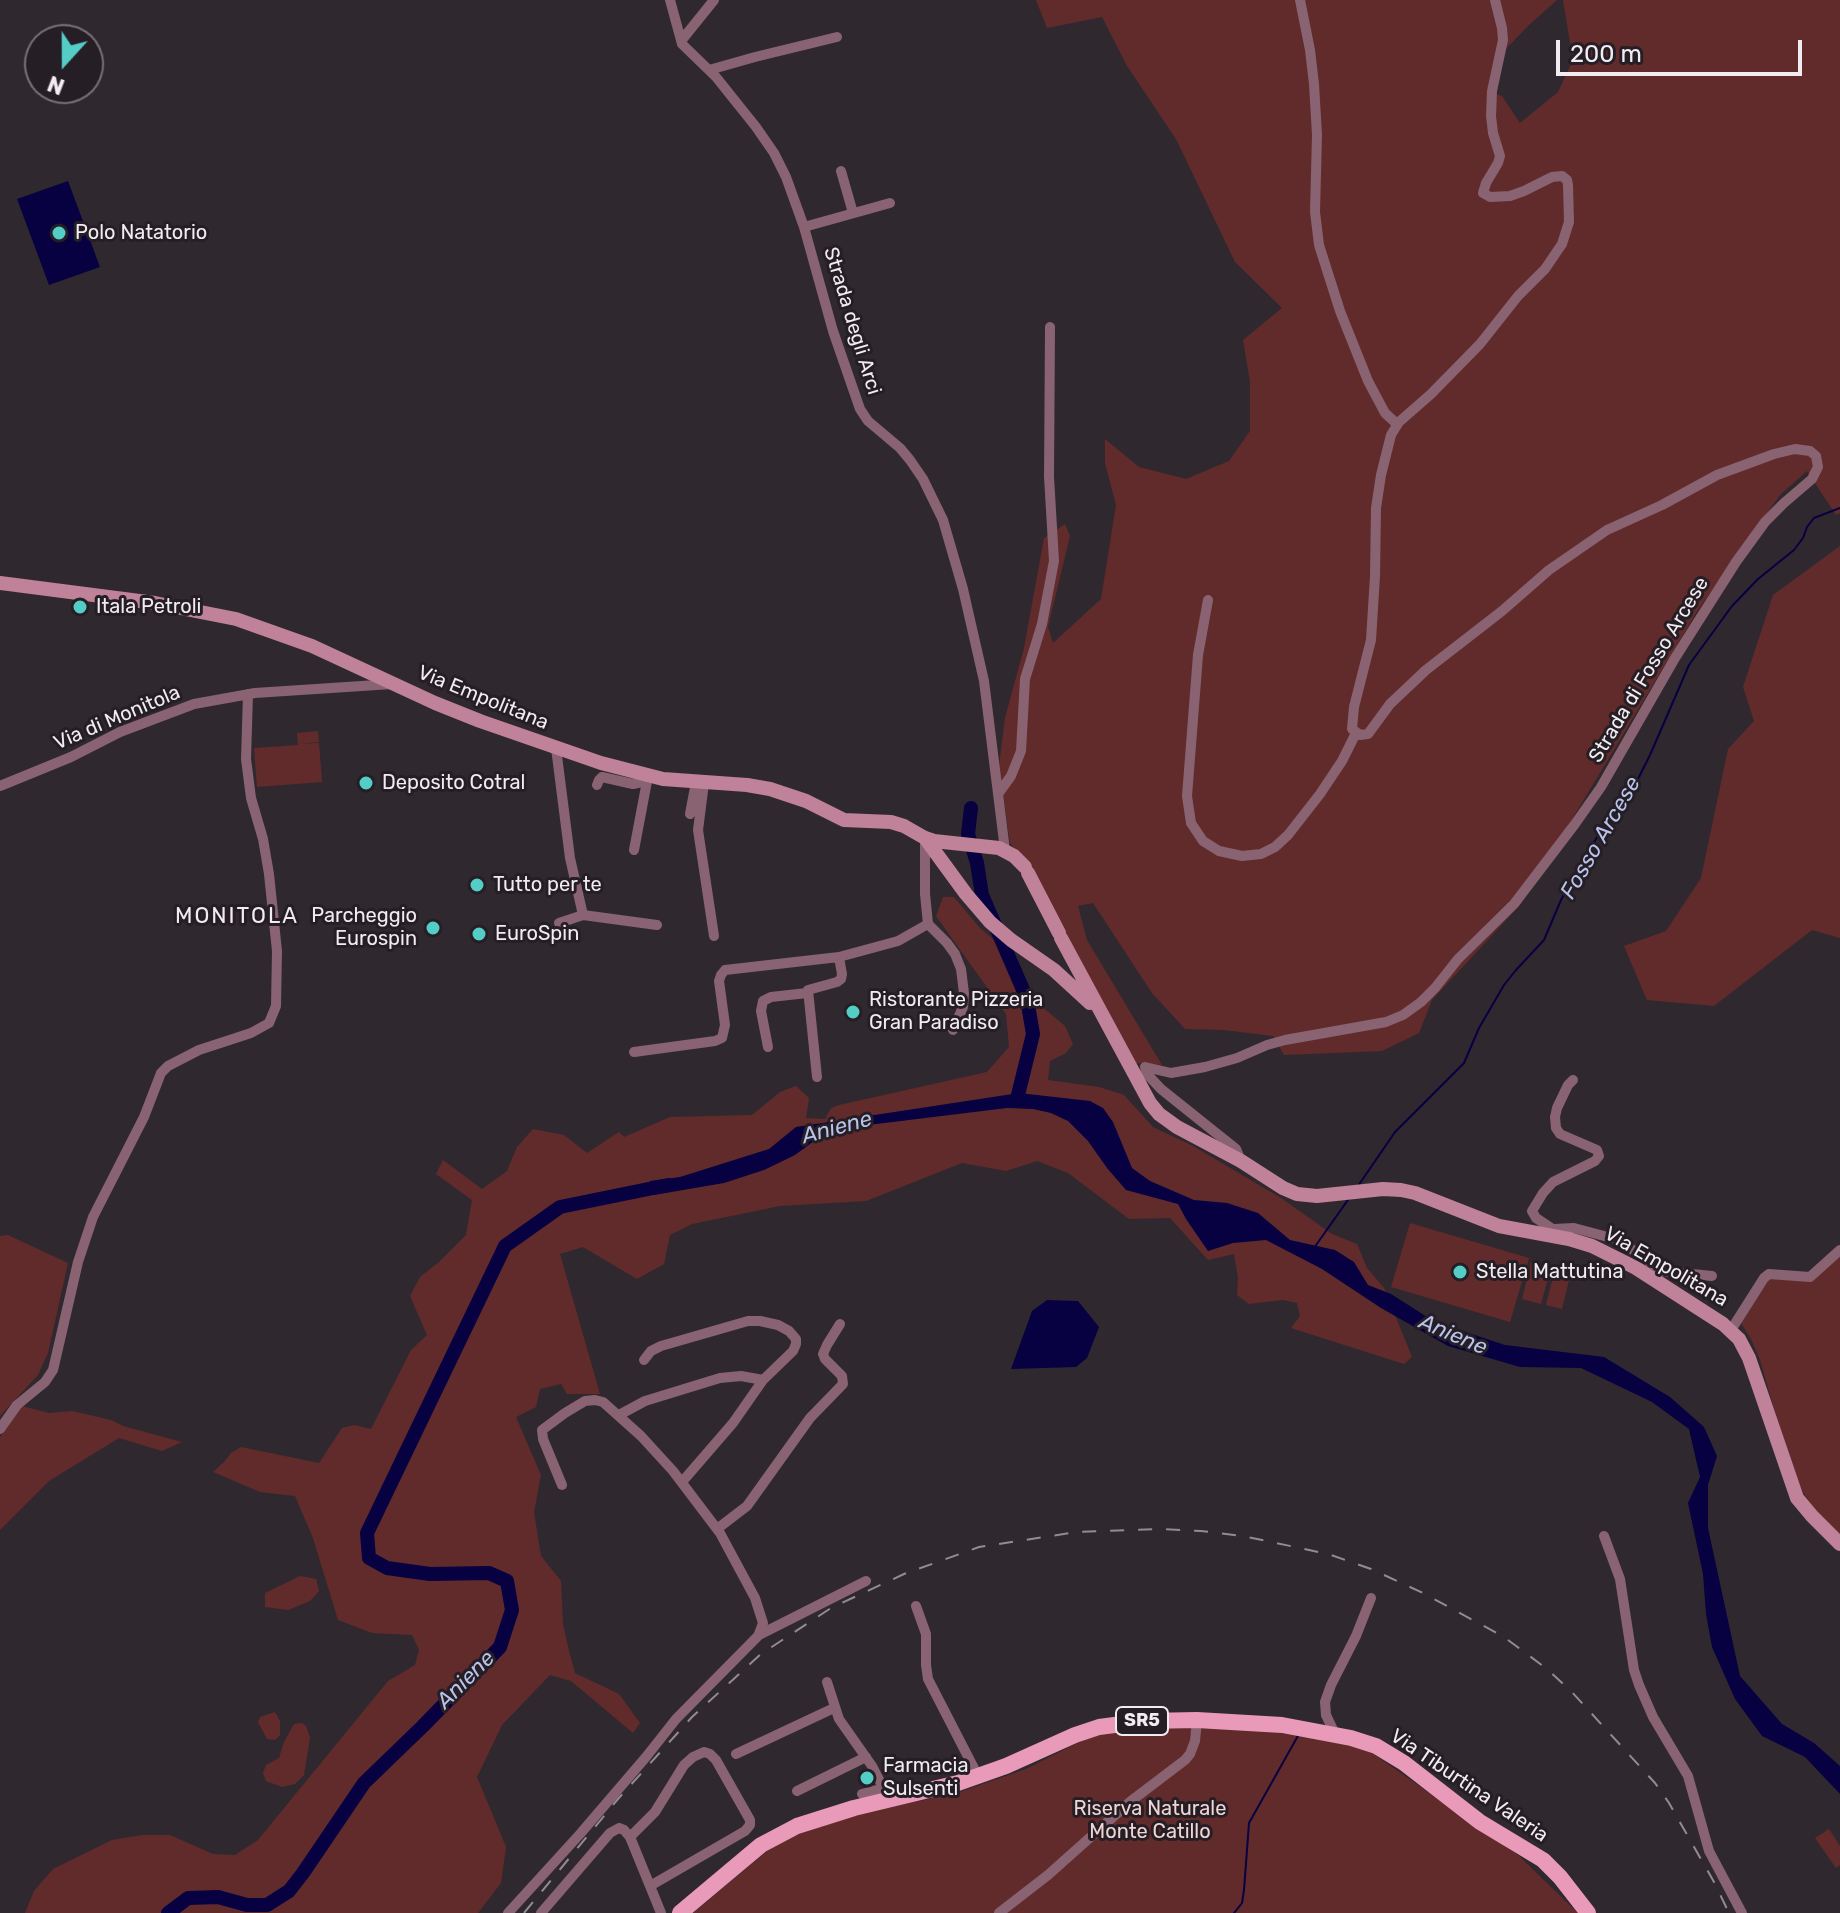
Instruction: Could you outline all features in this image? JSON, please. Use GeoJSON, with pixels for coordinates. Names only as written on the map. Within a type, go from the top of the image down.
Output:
{"type":"FeatureCollection","features":[{"type":"Feature","properties":{"kind":"main road","name":"Via Empolitana"},"geometry":{"type":"LineString","coordinates":[[0,583],[155,603],[236,619],[296,640],[451,710],[648,779],[770,789],[806,801],[844,820],[897,823],[925,838],[952,844],[1001,848],[1014,856],[1026,870],[1102,1016],[1157,1112],[1177,1127],[1297,1194],[1317,1196],[1383,1189],[1415,1193],[1499,1226],[1592,1246],[1625,1262],[1711,1315],[1731,1330],[1749,1358],[1797,1498],[1840,1544]]}},
{"type":"Feature","properties":{"kind":"main road"},"geometry":{"type":"LineString","coordinates":[[925,838],[990,922],[1054,970],[1102,1016]]}},
{"type":"Feature","properties":{"kind":"main road"},"geometry":{"type":"LineString","coordinates":[[945,866],[945,853],[952,844]]}},
{"type":"Feature","properties":{"kind":"main road"},"geometry":{"type":"LineString","coordinates":[[1054,970],[1067,969],[1072,959]]}},
{"type":"Feature","properties":{"kind":"main road","name":"Via Tiburtina Valeria"},"geometry":{"type":"LineString","coordinates":[[680,1913],[778,1835],[887,1794],[958,1783],[1099,1727],[1132,1722],[1197,1720],[1267,1723],[1369,1743],[1390,1754],[1477,1820],[1532,1852],[1560,1877],[1588,1913]]}},
{"type":"Feature","properties":{"kind":"street","name":"Strada degli Arci"},"geometry":{"type":"LineString","coordinates":[[670,0],[681,41],[737,102],[766,140],[789,185],[804,227],[857,402],[868,421],[910,460],[923,479],[946,530],[982,675],[998,794],[1001,848]]}},
{"type":"Feature","properties":{"kind":"street"},"geometry":{"type":"LineString","coordinates":[[681,41],[714,0]]}},
{"type":"Feature","properties":{"kind":"street"},"geometry":{"type":"LineString","coordinates":[[1300,0],[1316,105],[1317,237],[1340,311],[1366,375],[1385,413],[1397,424]]}},
{"type":"Feature","properties":{"kind":"street","name":"Strada di Fosso Arcese"},"geometry":{"type":"LineString","coordinates":[[1241,1161],[1233,1147],[1161,1089],[1146,1073],[1145,1067],[1171,1073],[1205,1067],[1285,1040],[1386,1022],[1421,1002],[1458,959],[1519,899],[1590,804],[1731,569],[1771,516],[1814,477],[1818,467],[1816,456],[1810,451],[1799,449],[1768,456],[1711,478],[1596,536],[1426,670],[1390,704],[1368,734],[1362,735],[1352,729],[1371,640],[1377,495],[1387,447],[1397,424],[1484,340],[1515,300],[1543,273],[1562,244],[1569,222],[1568,185],[1562,176],[1552,177],[1510,196],[1490,197],[1483,193],[1500,158],[1492,129],[1491,111],[1503,40],[1495,0]]}},
{"type":"Feature","properties":{"kind":"street"},"geometry":{"type":"LineString","coordinates":[[709,70],[837,37]]}},
{"type":"Feature","properties":{"kind":"street"},"geometry":{"type":"LineString","coordinates":[[841,171],[853,213]]}},
{"type":"Feature","properties":{"kind":"street"},"geometry":{"type":"LineString","coordinates":[[804,227],[890,203]]}},
{"type":"Feature","properties":{"kind":"street"},"geometry":{"type":"LineString","coordinates":[[998,794],[1014,771],[1021,751],[1024,685],[1044,619],[1054,555],[1049,477],[1050,327]]}},
{"type":"Feature","properties":{"kind":"street","name":"Strada di Fosso Arcese"},"geometry":{"type":"LineString","coordinates":[[1208,600],[1197,665],[1187,796],[1192,826],[1203,841],[1219,851],[1242,856],[1261,854],[1275,847],[1320,794],[1356,733]]}},
{"type":"Feature","properties":{"kind":"street","name":"Via di Monitola"},"geometry":{"type":"LineString","coordinates":[[0,786],[63,761],[120,732],[201,702],[248,694],[394,684]]}},
{"type":"Feature","properties":{"kind":"street"},"geometry":{"type":"LineString","coordinates":[[0,1429],[17,1405],[45,1382],[53,1370],[78,1262],[93,1217],[144,1117],[161,1073],[199,1050],[251,1033],[269,1023],[276,1006],[277,951],[269,874],[251,798],[246,759],[248,694]]}},
{"type":"Feature","properties":{"kind":"street"},"geometry":{"type":"LineString","coordinates":[[556,748],[571,864],[583,915]]}},
{"type":"Feature","properties":{"kind":"street"},"geometry":{"type":"LineString","coordinates":[[597,785],[602,777],[633,784],[648,779],[634,850]]}},
{"type":"Feature","properties":{"kind":"street"},"geometry":{"type":"LineString","coordinates":[[690,814],[700,782]]}},
{"type":"Feature","properties":{"kind":"street"},"geometry":{"type":"LineString","coordinates":[[700,782],[699,836],[714,936]]}},
{"type":"Feature","properties":{"kind":"street"},"geometry":{"type":"LineString","coordinates":[[925,838],[928,924],[952,949],[961,969],[963,1007],[953,1030]]}},
{"type":"Feature","properties":{"kind":"street"},"geometry":{"type":"LineString","coordinates":[[559,923],[583,915],[657,925]]}},
{"type":"Feature","properties":{"kind":"street"},"geometry":{"type":"LineString","coordinates":[[634,1052],[722,1038],[725,1025],[719,981],[725,970],[839,957],[898,941],[928,924]]}},
{"type":"Feature","properties":{"kind":"street"},"geometry":{"type":"LineString","coordinates":[[817,1077],[807,993],[810,988],[841,979],[839,957]]}},
{"type":"Feature","properties":{"kind":"street"},"geometry":{"type":"LineString","coordinates":[[768,1047],[761,1011],[763,1001],[771,997],[807,993]]}},
{"type":"Feature","properties":{"kind":"street"},"geometry":{"type":"LineString","coordinates":[[1569,1239],[1532,1215],[1534,1206],[1553,1182],[1595,1161],[1600,1154],[1560,1134],[1556,1128],[1557,1108],[1573,1080]]}},
{"type":"Feature","properties":{"kind":"street"},"geometry":{"type":"LineString","coordinates":[[1552,1229],[1574,1228],[1619,1240],[1662,1271],[1712,1276]]}},
{"type":"Feature","properties":{"kind":"street"},"geometry":{"type":"LineString","coordinates":[[1731,1330],[1769,1274],[1810,1277],[1840,1250]]}},
{"type":"Feature","properties":{"kind":"street"},"geometry":{"type":"LineString","coordinates":[[644,1360],[655,1349],[748,1321],[766,1322],[794,1336],[796,1344],[793,1351],[763,1380],[733,1423],[682,1482]]}},
{"type":"Feature","properties":{"kind":"street"},"geometry":{"type":"LineString","coordinates":[[717,1529],[747,1506],[810,1418],[843,1384],[842,1376],[823,1356],[840,1324]]}},
{"type":"Feature","properties":{"kind":"street"},"geometry":{"type":"LineString","coordinates":[[619,1415],[645,1401],[720,1378],[741,1376],[763,1380]]}},
{"type":"Feature","properties":{"kind":"street"},"geometry":{"type":"LineString","coordinates":[[508,1913],[580,1834],[676,1719],[763,1628],[755,1598],[717,1529],[682,1482],[641,1436],[605,1403],[590,1400],[580,1403],[544,1428],[542,1437],[562,1485]]}},
{"type":"Feature","properties":{"kind":"street"},"geometry":{"type":"LineString","coordinates":[[1604,1536],[1621,1584],[1638,1683],[1653,1717],[1688,1776],[1709,1851],[1742,1913]]}},
{"type":"Feature","properties":{"kind":"street"},"geometry":{"type":"LineString","coordinates":[[759,1635],[866,1581]]}},
{"type":"Feature","properties":{"kind":"street"},"geometry":{"type":"LineString","coordinates":[[1335,1734],[1326,1715],[1325,1702],[1371,1598]]}},
{"type":"Feature","properties":{"kind":"street"},"geometry":{"type":"LineString","coordinates":[[916,1606],[926,1634],[928,1679],[978,1776]]}},
{"type":"Feature","properties":{"kind":"street"},"geometry":{"type":"LineString","coordinates":[[827,1682],[843,1726],[866,1757],[887,1794],[862,1794]]}},
{"type":"Feature","properties":{"kind":"street"},"geometry":{"type":"LineString","coordinates":[[736,1754],[834,1708]]}},
{"type":"Feature","properties":{"kind":"street"},"geometry":{"type":"LineString","coordinates":[[999,1913],[1048,1875],[1131,1801],[1185,1760],[1195,1741],[1197,1720]]}},
{"type":"Feature","properties":{"kind":"street"},"geometry":{"type":"LineString","coordinates":[[630,1837],[655,1812],[686,1763],[704,1752],[715,1758],[750,1820],[745,1831],[650,1886]]}},
{"type":"Feature","properties":{"kind":"street"},"geometry":{"type":"LineString","coordinates":[[797,1791],[866,1757]]}},
{"type":"Feature","properties":{"kind":"street"},"geometry":{"type":"LineString","coordinates":[[541,1913],[610,1833],[621,1829],[630,1837],[661,1913]]}},
{"type":"Feature","properties":{"kind":"green space"},"geometry":{"type":"Polygon","coordinates":[[[1036,0],[1557,0],[1494,61],[1487,92],[1502,96],[1520,123],[1558,92],[1573,60],[1563,0],[1840,0],[1840,513],[1836,515],[1807,471],[1780,495],[1698,610],[1521,904],[1432,1000],[1419,1033],[1382,1051],[1284,1055],[1273,1036],[1185,1029],[1152,993],[1093,903],[1078,906],[1087,940],[1162,1065],[1134,1063],[1025,861],[1010,843],[999,766],[1005,718],[1024,648],[1044,538],[1065,524],[1070,536],[1048,627],[1053,643],[1101,599],[1116,505],[1105,463],[1105,439],[1139,467],[1186,479],[1229,461],[1250,431],[1250,382],[1243,340],[1282,308],[1235,262],[1176,139],[1127,66],[1102,17],[1047,28],[1036,0]]]}},
{"type":"Feature","properties":{"kind":"green space"},"geometry":{"type":"Polygon","coordinates":[[[1840,546],[1840,938],[1812,930],[1714,1006],[1647,1000],[1624,946],[1666,931],[1701,878],[1728,749],[1754,721],[1743,687],[1773,595],[1840,546]]]}},
{"type":"Feature","properties":{"kind":"green space"},"geometry":{"type":"Polygon","coordinates":[[[318,731],[319,742],[300,744],[319,743],[322,782],[257,787],[254,748],[298,745],[297,733],[318,731]]]}},
{"type":"Feature","properties":{"kind":"green space"},"geometry":{"type":"Polygon","coordinates":[[[943,897],[954,897],[979,927],[1004,949],[1028,995],[1065,1026],[1073,1044],[1066,1053],[1050,1061],[1048,1080],[1099,1087],[1124,1095],[1153,1127],[1193,1146],[1281,1198],[1332,1234],[1357,1244],[1367,1268],[1384,1288],[1412,1357],[1404,1364],[1291,1328],[1300,1316],[1297,1303],[1283,1300],[1249,1304],[1237,1295],[1234,1254],[1208,1260],[1170,1218],[1129,1219],[1068,1173],[1037,1161],[1006,1171],[962,1163],[866,1201],[780,1206],[692,1224],[670,1235],[664,1264],[637,1279],[583,1247],[560,1254],[600,1394],[567,1394],[561,1384],[540,1389],[536,1407],[516,1417],[541,1475],[534,1512],[541,1556],[561,1581],[563,1624],[575,1673],[619,1694],[640,1723],[633,1733],[571,1681],[550,1675],[502,1725],[477,1777],[506,1847],[501,1883],[478,1913],[25,1913],[34,1891],[53,1869],[112,1840],[142,1835],[170,1835],[213,1854],[235,1855],[258,1840],[388,1681],[415,1665],[419,1650],[412,1635],[372,1633],[338,1620],[313,1538],[295,1496],[260,1492],[213,1472],[241,1447],[319,1463],[342,1428],[354,1425],[371,1429],[411,1350],[427,1335],[410,1296],[420,1277],[466,1235],[472,1200],[436,1174],[443,1160],[482,1189],[507,1171],[517,1147],[533,1129],[564,1135],[587,1153],[619,1132],[624,1137],[670,1117],[752,1115],[780,1092],[796,1086],[809,1098],[806,1118],[825,1119],[831,1108],[839,1105],[987,1072],[1009,1047],[1006,1014],[936,916],[943,897]]]}},
{"type":"Feature","properties":{"kind":"green space","name":"Stella Mattutina"},"geometry":{"type":"Polygon","coordinates":[[[1410,1223],[1529,1258],[1510,1322],[1391,1287],[1410,1223]]]}},
{"type":"Feature","properties":{"kind":"green space"},"geometry":{"type":"Polygon","coordinates":[[[8,1235],[68,1263],[48,1353],[38,1375],[0,1416],[0,1236],[8,1235]]]}},
{"type":"Feature","properties":{"kind":"green space"},"geometry":{"type":"Polygon","coordinates":[[[1840,1255],[1840,1536],[1818,1515],[1789,1462],[1760,1360],[1741,1323],[1772,1275],[1812,1281],[1840,1255]]]}},
{"type":"Feature","properties":{"kind":"green space"},"geometry":{"type":"Polygon","coordinates":[[[1531,1262],[1551,1267],[1541,1304],[1522,1299],[1531,1262]]]}},
{"type":"Feature","properties":{"kind":"green space"},"geometry":{"type":"Polygon","coordinates":[[[1555,1268],[1571,1272],[1562,1309],[1546,1305],[1555,1268]]]}},
{"type":"Feature","properties":{"kind":"green space"},"geometry":{"type":"Polygon","coordinates":[[[22,1406],[49,1413],[72,1411],[182,1442],[162,1451],[119,1438],[49,1481],[0,1530],[0,1437],[22,1406]]]}},
{"type":"Feature","properties":{"kind":"green space"},"geometry":{"type":"Polygon","coordinates":[[[300,1576],[316,1579],[319,1591],[310,1601],[288,1610],[265,1607],[265,1593],[300,1576]]]}},
{"type":"Feature","properties":{"kind":"green space"},"geometry":{"type":"Polygon","coordinates":[[[275,1712],[280,1721],[280,1735],[275,1740],[267,1739],[258,1722],[260,1717],[275,1712]]]}},
{"type":"Feature","properties":{"kind":"green space"},"geometry":{"type":"Polygon","coordinates":[[[302,1723],[310,1738],[304,1775],[295,1784],[282,1787],[266,1781],[263,1773],[266,1765],[279,1758],[294,1724],[302,1723]]]}},
{"type":"Feature","properties":{"kind":"green space","name":"Riserva Naturale Monte Catillo"},"geometry":{"type":"Polygon","coordinates":[[[1156,1726],[1242,1727],[1362,1746],[1518,1855],[1578,1913],[693,1913],[779,1841],[864,1812],[954,1794],[1026,1769],[1099,1732],[1156,1726]]]}},
{"type":"Feature","properties":{"kind":"green space"},"geometry":{"type":"Polygon","coordinates":[[[1829,1829],[1840,1846],[1840,1865],[1836,1868],[1815,1838],[1829,1829]]]}},
{"type":"Feature","properties":{"kind":"water","name":"Polo Natatorio"},"geometry":{"type":"Polygon","coordinates":[[[68,181],[100,267],[49,285],[17,199],[68,181]]]}},
{"type":"Feature","properties":{"kind":"water","name":"Aniene"},"geometry":{"type":"Polygon","coordinates":[[[1019,1093],[1090,1101],[1103,1108],[1113,1122],[1132,1168],[1150,1181],[1194,1200],[1227,1203],[1258,1213],[1290,1240],[1335,1250],[1354,1262],[1368,1285],[1391,1294],[1435,1322],[1505,1345],[1604,1357],[1670,1397],[1704,1427],[1717,1456],[1708,1485],[1708,1528],[1740,1676],[1782,1724],[1814,1743],[1840,1766],[1840,1794],[1805,1757],[1762,1736],[1735,1699],[1712,1647],[1706,1614],[1703,1574],[1688,1503],[1700,1477],[1689,1429],[1652,1402],[1581,1368],[1520,1367],[1448,1346],[1381,1308],[1322,1269],[1266,1240],[1233,1243],[1208,1251],[1178,1204],[1126,1190],[1088,1141],[1068,1121],[1033,1109],[1007,1108],[860,1126],[818,1138],[795,1155],[764,1170],[724,1183],[654,1195],[650,1188],[650,1181],[680,1177],[769,1149],[796,1127],[1019,1093]]]}},
{"type":"Feature","properties":{"kind":"water"},"geometry":{"type":"Polygon","coordinates":[[[1047,1300],[1078,1301],[1099,1327],[1087,1358],[1076,1367],[1011,1369],[1032,1311],[1047,1300]]]}},
{"type":"Feature","properties":{"kind":"waterway","name":"Fosso Arcese"},"geometry":{"type":"LineString","coordinates":[[1358,1186],[1395,1132],[1464,1063],[1479,1028],[1504,985],[1544,940],[1581,863],[1599,834],[1625,805],[1689,665],[1732,606],[1758,579],[1794,550],[1814,518],[1840,508]]}},
{"type":"Feature","properties":{"kind":"waterway"},"geometry":{"type":"LineString","coordinates":[[971,808],[968,834],[982,895],[1027,999],[1033,1034],[1017,1099]]}},
{"type":"Feature","properties":{"kind":"waterway","name":"Aniene"},"geometry":{"type":"LineString","coordinates":[[168,1913],[188,1898],[218,1897],[247,1905],[267,1905],[289,1891],[364,1783],[500,1647],[512,1610],[507,1581],[489,1573],[430,1574],[387,1568],[369,1558],[367,1533],[505,1246],[560,1207],[668,1185]]}},
{"type":"Feature","properties":{"kind":"waterway","name":"Fosso Arcese"},"geometry":{"type":"LineString","coordinates":[[1314,1248],[1350,1197]]}},
{"type":"Feature","properties":{"kind":"waterway"},"geometry":{"type":"LineString","coordinates":[[1234,1913],[1242,1903],[1249,1823],[1299,1734]]}},
{"type":"Feature","properties":{"kind":"railway"},"geometry":{"type":"LineString","coordinates":[[524,1913],[618,1799],[692,1717],[761,1654],[831,1608],[904,1574],[979,1547],[1077,1532],[1162,1529],[1243,1536],[1328,1554],[1371,1569],[1423,1593],[1504,1637],[1571,1691],[1655,1783],[1729,1913]]}},
{"type":"Feature","properties":{"kind":"place","name":"Polo Natatorio"},"geometry":{"type":"Point","coordinates":[59,233]}},
{"type":"Feature","properties":{"kind":"place","name":"Itala Petroli"},"geometry":{"type":"Point","coordinates":[80,607]}},
{"type":"Feature","properties":{"kind":"place","name":"Deposito Cotral"},"geometry":{"type":"Point","coordinates":[366,783]}},
{"type":"Feature","properties":{"kind":"place","name":"Tutto per te"},"geometry":{"type":"Point","coordinates":[477,885]}},
{"type":"Feature","properties":{"kind":"place","name":"Parcheggio Eurospin"},"geometry":{"type":"Point","coordinates":[433,928]}},
{"type":"Feature","properties":{"kind":"place","name":"EuroSpin"},"geometry":{"type":"Point","coordinates":[479,934]}},
{"type":"Feature","properties":{"kind":"place","name":"Ristorante Pizzeria Gran Paradiso"},"geometry":{"type":"Point","coordinates":[853,1012]}},
{"type":"Feature","properties":{"kind":"place","name":"Stella Mattutina"},"geometry":{"type":"Point","coordinates":[1460,1272]}},
{"type":"Feature","properties":{"kind":"place","name":"Farmacia Sulsenti"},"geometry":{"type":"Point","coordinates":[867,1778]}},
{"type":"Feature","properties":{"kind":"district","name":"MONITOLA"},"geometry":{"type":"Point","coordinates":[237,917]}}]}
